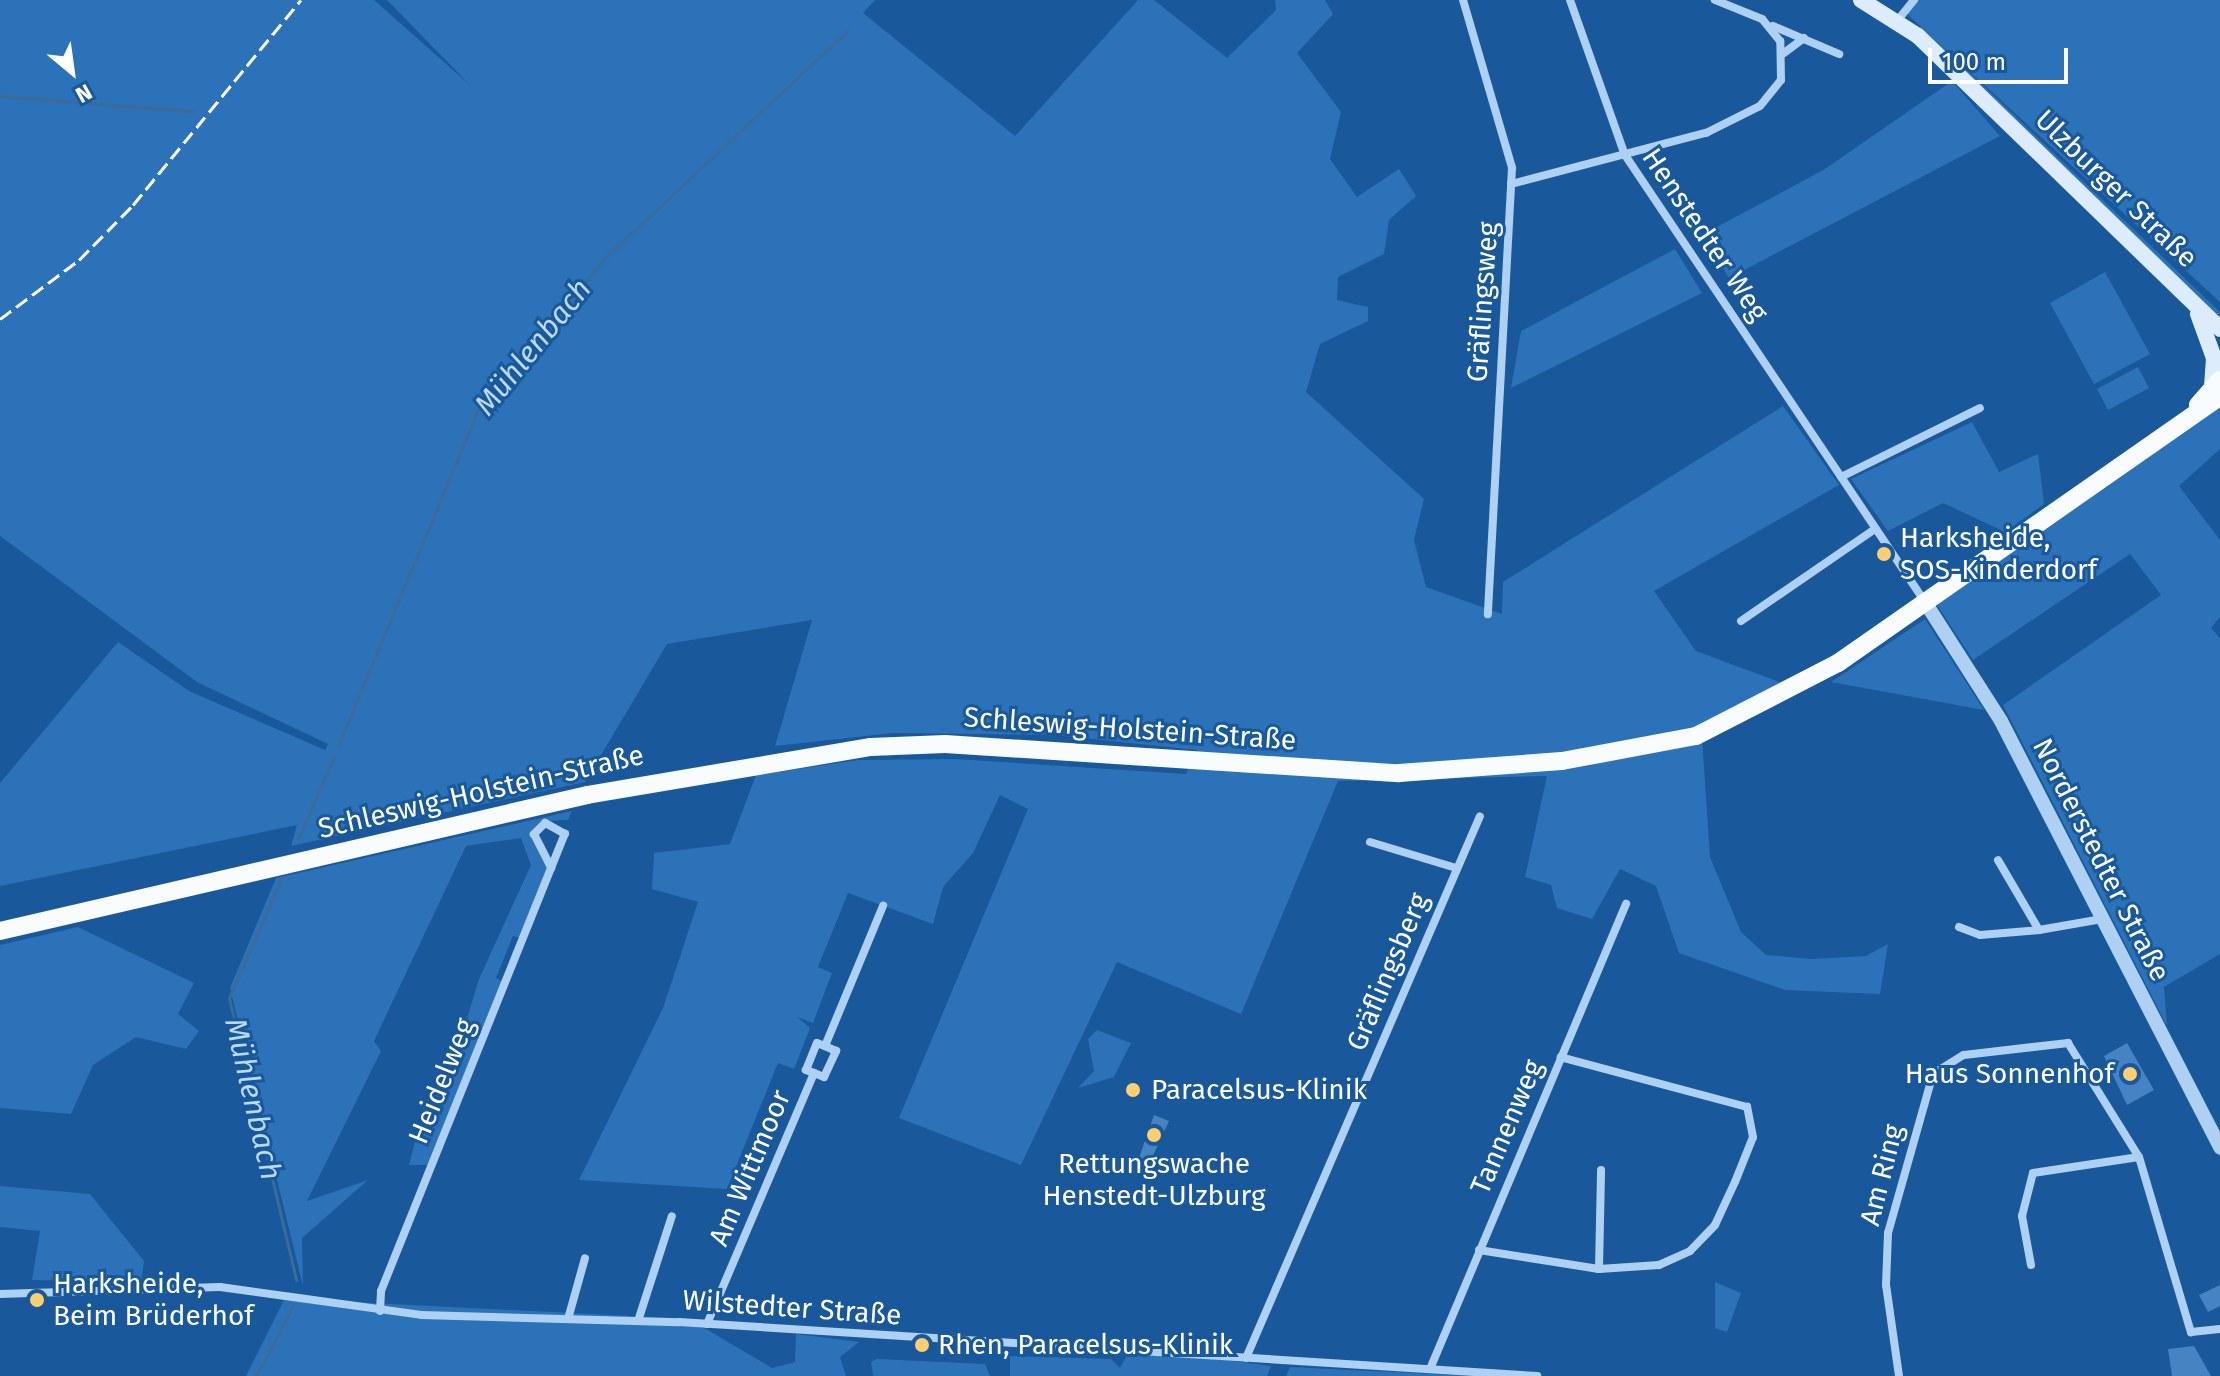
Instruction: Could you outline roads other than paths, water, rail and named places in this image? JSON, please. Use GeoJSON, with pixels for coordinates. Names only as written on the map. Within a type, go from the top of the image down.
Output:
{"type":"FeatureCollection","features":[{"type":"Feature","properties":{"kind":"main road","name":"Ulzburger Straße"},"geometry":{"type":"LineString","coordinates":[[1861,0],[1897,21],[2220,329]]}},
{"type":"Feature","properties":{"kind":"main road"},"geometry":{"type":"LineString","coordinates":[[2189,298],[2211,344],[2217,388]]}},
{"type":"Feature","properties":{"kind":"main road","name":"Schleswig-Holstein-Straße"},"geometry":{"type":"LineString","coordinates":[[0,931],[587,795],[871,747],[945,744],[1399,773],[1630,751],[1696,736],[1756,711],[1925,602],[2181,427],[2217,388]]}},
{"type":"Feature","properties":{"kind":"street","name":"Gräflingsweg"},"geometry":{"type":"LineString","coordinates":[[1463,0],[1503,125],[1511,184],[1488,614]]}},
{"type":"Feature","properties":{"kind":"street","name":"Henstedter Weg"},"geometry":{"type":"LineString","coordinates":[[1570,0],[1625,155],[1925,602]]}},
{"type":"Feature","properties":{"kind":"street"},"geometry":{"type":"LineString","coordinates":[[1715,0],[1839,54]]}},
{"type":"Feature","properties":{"kind":"street"},"geometry":{"type":"LineString","coordinates":[[1897,21],[1914,0]]}},
{"type":"Feature","properties":{"kind":"street"},"geometry":{"type":"LineString","coordinates":[[1511,184],[1706,133],[1760,106],[1781,80],[1784,53],[1773,26]]}},
{"type":"Feature","properties":{"kind":"street"},"geometry":{"type":"LineString","coordinates":[[1784,53],[1804,38]]}},
{"type":"Feature","properties":{"kind":"street"},"geometry":{"type":"LineString","coordinates":[[1841,477],[1980,408]]}},
{"type":"Feature","properties":{"kind":"street"},"geometry":{"type":"LineString","coordinates":[[1741,621],[1875,529]]}},
{"type":"Feature","properties":{"kind":"street","name":"Norderstedter Straße"},"geometry":{"type":"LineString","coordinates":[[1925,602],[2001,721],[2220,1148]]}},
{"type":"Feature","properties":{"kind":"street","name":"Gräflingsberg"},"geometry":{"type":"LineString","coordinates":[[1246,1358],[1480,816]]}},
{"type":"Feature","properties":{"kind":"street","name":"Heidelweg"},"geometry":{"type":"LineString","coordinates":[[380,1311],[381,1291],[565,834],[545,823],[534,834],[551,868]]}},
{"type":"Feature","properties":{"kind":"street","name":"Gräflingsberg"},"geometry":{"type":"LineString","coordinates":[[1370,842],[1456,868]]}},
{"type":"Feature","properties":{"kind":"street"},"geometry":{"type":"LineString","coordinates":[[1998,860],[2039,930]]}},
{"type":"Feature","properties":{"kind":"street","name":"Tannenweg"},"geometry":{"type":"LineString","coordinates":[[1430,1369],[1626,904]]}},
{"type":"Feature","properties":{"kind":"street","name":"Am Wittmoor"},"geometry":{"type":"LineString","coordinates":[[825,1046],[883,906]]}},
{"type":"Feature","properties":{"kind":"street"},"geometry":{"type":"LineString","coordinates":[[1959,927],[1980,935],[2039,930],[2102,919]]}},
{"type":"Feature","properties":{"kind":"street","name":"Am Wittmoor"},"geometry":{"type":"LineString","coordinates":[[817,1043],[836,1051],[824,1077],[814,1073],[806,1070],[817,1043]]}},
{"type":"Feature","properties":{"kind":"street","name":"Am Ring"},"geometry":{"type":"LineString","coordinates":[[1899,1376],[1895,1364],[1888,1233],[1925,1096],[1942,1064],[1964,1055],[2068,1043],[2139,1157],[2191,1332],[2220,1329]]}},
{"type":"Feature","properties":{"kind":"street"},"geometry":{"type":"LineString","coordinates":[[1479,1250],[1599,1269],[1642,1269],[1696,1246],[1735,1182],[1755,1115],[1735,1099],[1561,1057]]}},
{"type":"Feature","properties":{"kind":"street","name":"Am Wittmoor"},"geometry":{"type":"LineString","coordinates":[[707,1324],[814,1073]]}},
{"type":"Feature","properties":{"kind":"street"},"geometry":{"type":"LineString","coordinates":[[2031,1265],[2022,1216],[2033,1173],[2139,1157]]}},
{"type":"Feature","properties":{"kind":"street"},"geometry":{"type":"LineString","coordinates":[[1599,1269],[1601,1170]]}},
{"type":"Feature","properties":{"kind":"street"},"geometry":{"type":"LineString","coordinates":[[638,1321],[672,1216]]}},
{"type":"Feature","properties":{"kind":"street"},"geometry":{"type":"LineString","coordinates":[[568,1319],[585,1258]]}},
{"type":"Feature","properties":{"kind":"street","name":"Wilstedter Straße"},"geometry":{"type":"LineString","coordinates":[[0,1294],[220,1287],[380,1311],[707,1324],[1537,1376]]}},
{"type":"Feature","properties":{"kind":"waterway","name":"Mühlenbach"},"geometry":{"type":"LineString","coordinates":[[338,746],[481,402],[608,255],[847,31]]}},
{"type":"Feature","properties":{"kind":"waterway"},"geometry":{"type":"LineString","coordinates":[[0,96],[192,111]]}},
{"type":"Feature","properties":{"kind":"waterway","name":"Mühlenbach"},"geometry":{"type":"LineString","coordinates":[[298,839],[334,757]]}},
{"type":"Feature","properties":{"kind":"waterway","name":"Mühlenbach"},"geometry":{"type":"LineString","coordinates":[[282,878],[229,998],[296,1280]]}},
{"type":"Feature","properties":{"kind":"waterway","name":"Mühlenbach"},"geometry":{"type":"LineString","coordinates":[[256,1376],[294,1304]]}},
{"type":"Feature","properties":{"kind":"railway"},"geometry":{"type":"LineString","coordinates":[[0,319],[79,260],[133,205],[301,0]]}},
{"type":"Feature","properties":{"kind":"place","name":"Harksheide, SOS-Kinderdorf"},"geometry":{"type":"Point","coordinates":[1884,554]}},
{"type":"Feature","properties":{"kind":"place","name":"Haus Sonnenhof"},"geometry":{"type":"Point","coordinates":[2130,1074]}},
{"type":"Feature","properties":{"kind":"place","name":"Paracelsus-Klinik"},"geometry":{"type":"Point","coordinates":[1133,1090]}},
{"type":"Feature","properties":{"kind":"place","name":"Rettungswache Henstedt-Ulzburg"},"geometry":{"type":"Point","coordinates":[1154,1135]}},
{"type":"Feature","properties":{"kind":"place","name":"Harksheide, Beim Brüderhof"},"geometry":{"type":"Point","coordinates":[37,1300]}},
{"type":"Feature","properties":{"kind":"place","name":"Rhen, Paracelsus-Klinik"},"geometry":{"type":"Point","coordinates":[922,1345]}}]}
